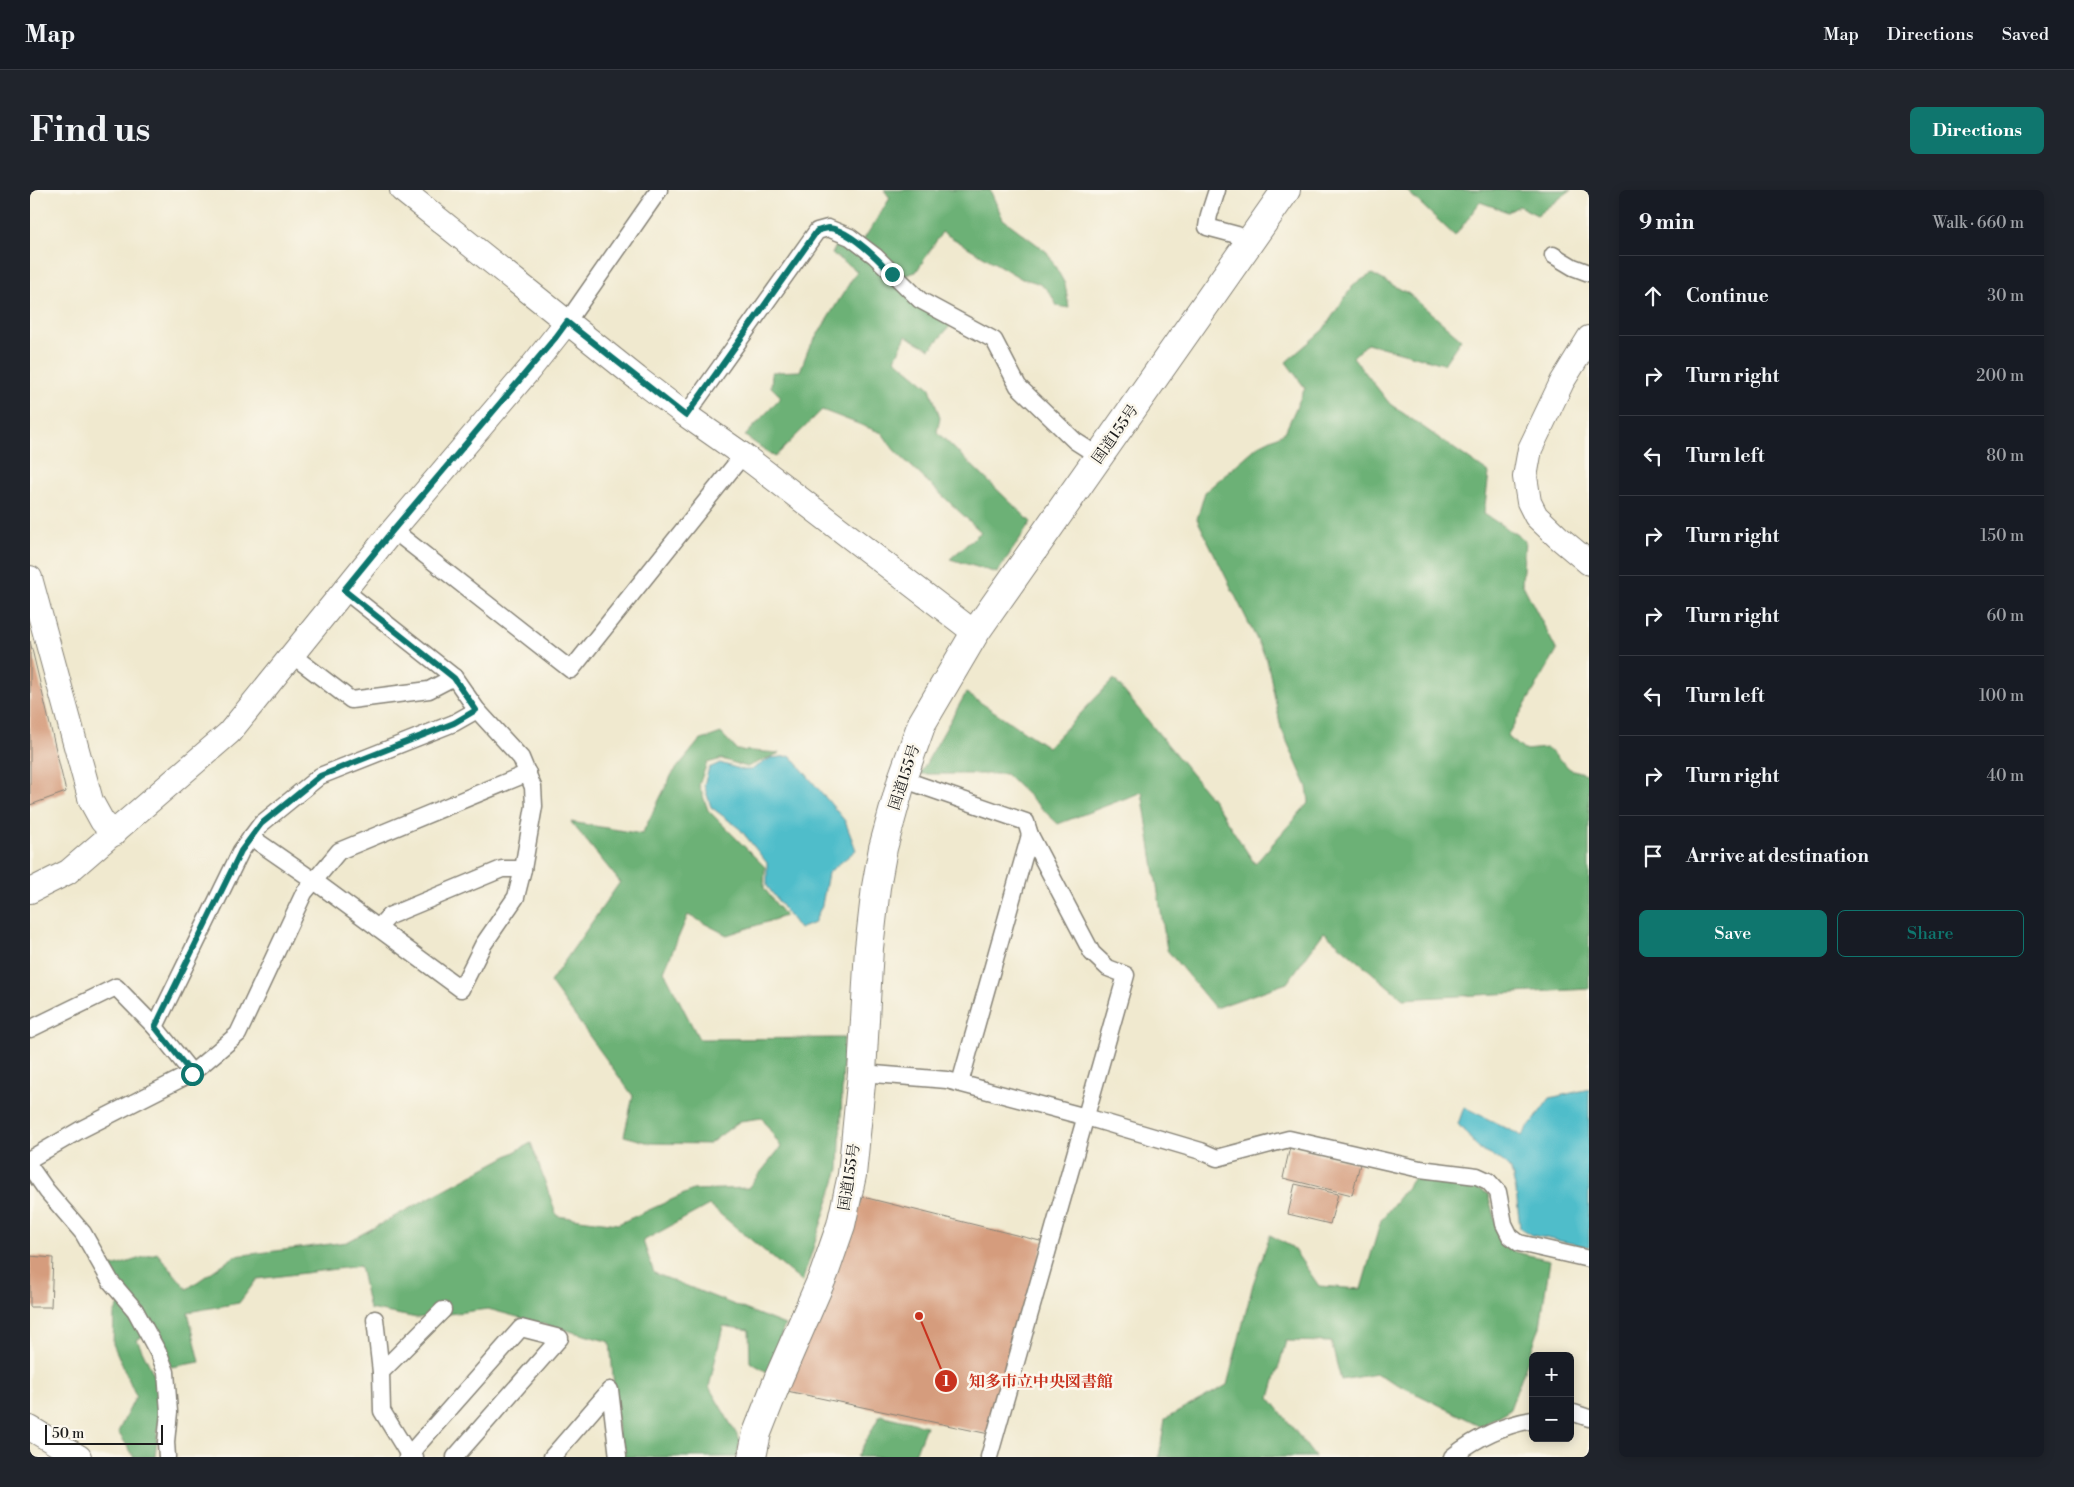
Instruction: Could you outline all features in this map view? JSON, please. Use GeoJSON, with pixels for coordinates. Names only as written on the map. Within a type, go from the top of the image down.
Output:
{"type":"FeatureCollection","features":[{"type":"Feature","properties":{"kind":"highway","name":"国道155号"},"geometry":{"type":"LineString","coordinates":[[752,1457],[757,1432],[778,1377],[824,1274],[841,1225],[852,1175],[862,1073],[869,948],[876,888],[883,848],[902,779],[922,723],[975,633],[1286,190]]}},
{"type":"Feature","properties":{"kind":"street"},"geometry":{"type":"LineString","coordinates":[[402,190],[686,416],[743,455],[975,633]]}},
{"type":"Feature","properties":{"kind":"street"},"geometry":{"type":"LineString","coordinates":[[30,891],[68,872],[219,744],[393,530],[551,344],[659,190]]}},
{"type":"Feature","properties":{"kind":"street"},"geometry":{"type":"LineString","coordinates":[[1217,190],[1207,227],[1238,235],[1249,242]]}},
{"type":"Feature","properties":{"kind":"street"},"geometry":{"type":"LineString","coordinates":[[686,416],[817,231],[828,228],[850,237],[875,256],[920,300],[994,340],[1018,386],[1075,441],[1100,457]]}},
{"type":"Feature","properties":{"kind":"street"},"geometry":{"type":"LineString","coordinates":[[1553,255],[1573,267],[1589,273]]}},
{"type":"Feature","properties":{"kind":"street"},"geometry":{"type":"LineString","coordinates":[[1589,338],[1562,382],[1530,449],[1525,477],[1529,502],[1536,516],[1589,563]]}},
{"type":"Feature","properties":{"kind":"street"},"geometry":{"type":"LineString","coordinates":[[393,530],[571,670],[743,455]]}},
{"type":"Feature","properties":{"kind":"street"},"geometry":{"type":"LineString","coordinates":[[30,578],[91,801],[102,821],[114,834]]}},
{"type":"Feature","properties":{"kind":"street"},"geometry":{"type":"LineString","coordinates":[[251,837],[313,880],[461,989],[483,945],[516,897],[534,806],[533,786],[521,758],[476,710],[454,678],[344,590]]}},
{"type":"Feature","properties":{"kind":"street"},"geometry":{"type":"LineString","coordinates":[[292,655],[351,700],[429,690],[454,678]]}},
{"type":"Feature","properties":{"kind":"street"},"geometry":{"type":"LineString","coordinates":[[155,1027],[241,851],[261,824],[320,776],[454,723],[476,710]]}},
{"type":"Feature","properties":{"kind":"street"},"geometry":{"type":"LineString","coordinates":[[30,1160],[80,1130],[192,1074],[238,1034],[304,893],[339,851],[528,773]]}},
{"type":"Feature","properties":{"kind":"street"},"geometry":{"type":"LineString","coordinates":[[902,779],[1026,822],[1030,835],[1092,953],[1108,968],[1126,975],[989,1457]]}},
{"type":"Feature","properties":{"kind":"street"},"geometry":{"type":"LineString","coordinates":[[960,1083],[1030,835]]}},
{"type":"Feature","properties":{"kind":"street"},"geometry":{"type":"LineString","coordinates":[[378,928],[389,916],[502,869],[523,869]]}},
{"type":"Feature","properties":{"kind":"street"},"geometry":{"type":"LineString","coordinates":[[30,1029],[116,987],[155,1027],[192,1074]]}},
{"type":"Feature","properties":{"kind":"street"},"geometry":{"type":"LineString","coordinates":[[862,1073],[947,1080],[960,1083],[1086,1117],[1201,1151],[1217,1158],[1289,1139],[1420,1169],[1477,1176],[1488,1180],[1498,1192],[1504,1224],[1510,1236],[1519,1243],[1589,1259]]}},
{"type":"Feature","properties":{"kind":"street"},"geometry":{"type":"LineString","coordinates":[[30,1167],[47,1191],[83,1233],[110,1282],[135,1310],[160,1356],[166,1372],[169,1412],[166,1442],[167,1457]]}},
{"type":"Feature","properties":{"kind":"street"},"geometry":{"type":"LineString","coordinates":[[381,1372],[444,1310]]}},
{"type":"Feature","properties":{"kind":"street"},"geometry":{"type":"LineString","coordinates":[[375,1319],[381,1372],[382,1411],[410,1456],[521,1328],[560,1338],[455,1457]]}},
{"type":"Feature","properties":{"kind":"street"},"geometry":{"type":"LineString","coordinates":[[552,1457],[610,1390],[618,1457]]}},
{"type":"Feature","properties":{"kind":"street"},"geometry":{"type":"LineString","coordinates":[[1574,1413],[1589,1418]]}},
{"type":"Feature","properties":{"kind":"street"},"geometry":{"type":"LineString","coordinates":[[1452,1457],[1472,1441],[1482,1439],[1497,1428],[1529,1421]]}},
{"type":"Feature","properties":{"kind":"street"},"geometry":{"type":"LineString","coordinates":[[30,1428],[80,1457]]}},
{"type":"Feature","properties":{"kind":"green space"},"geometry":{"type":"Polygon","coordinates":[[[884,190],[990,190],[1003,219],[1047,252],[1065,284],[1069,308],[1057,306],[1047,290],[1039,284],[1022,279],[942,232],[916,272],[906,275],[951,325],[930,349],[906,336],[895,359],[930,388],[940,418],[937,432],[1031,522],[997,573],[950,559],[981,532],[894,450],[882,433],[822,410],[775,457],[745,436],[781,397],[771,387],[772,372],[800,371],[808,350],[857,271],[832,254],[838,242],[857,250],[890,198],[884,190]]]}},
{"type":"Feature","properties":{"kind":"green space"},"geometry":{"type":"Polygon","coordinates":[[[1406,190],[1571,190],[1537,215],[1519,206],[1508,212],[1480,202],[1455,236],[1406,190]]]}},
{"type":"Feature","properties":{"kind":"green space"},"geometry":{"type":"Polygon","coordinates":[[[1372,274],[1409,294],[1461,339],[1444,364],[1367,343],[1353,357],[1390,404],[1489,473],[1484,514],[1525,540],[1522,583],[1557,651],[1507,736],[1524,750],[1547,748],[1570,769],[1589,775],[1589,989],[1403,999],[1324,932],[1287,983],[1215,1008],[1167,950],[1142,792],[1058,824],[1006,774],[920,774],[966,693],[1048,747],[1114,679],[1213,800],[1255,864],[1309,802],[1307,787],[1281,728],[1267,660],[1197,519],[1205,492],[1259,445],[1285,432],[1305,388],[1286,362],[1323,330],[1354,284],[1372,274]]]}},
{"type":"Feature","properties":{"kind":"green space"},"geometry":{"type":"Polygon","coordinates":[[[721,733],[737,750],[780,753],[747,767],[722,759],[707,763],[699,785],[708,810],[765,867],[764,888],[785,916],[727,935],[688,915],[664,971],[699,1039],[844,1038],[839,1169],[802,1282],[709,1205],[643,1241],[654,1273],[785,1325],[767,1372],[750,1362],[749,1330],[723,1326],[709,1387],[740,1440],[737,1457],[620,1457],[610,1342],[488,1309],[417,1318],[369,1309],[360,1266],[257,1279],[239,1303],[188,1312],[200,1362],[171,1367],[150,1331],[137,1340],[162,1391],[155,1457],[133,1457],[118,1432],[136,1396],[113,1344],[114,1314],[125,1293],[109,1268],[157,1253],[187,1289],[235,1256],[347,1242],[531,1143],[557,1216],[618,1224],[693,1190],[748,1188],[781,1147],[762,1118],[740,1121],[709,1144],[650,1143],[624,1136],[633,1096],[550,982],[620,882],[571,822],[642,834],[672,774],[699,741],[721,733]]]}},
{"type":"Feature","properties":{"kind":"green space"},"geometry":{"type":"Polygon","coordinates":[[[1414,1178],[1465,1182],[1488,1194],[1500,1239],[1515,1252],[1550,1260],[1540,1327],[1531,1352],[1529,1352],[1529,1357],[1510,1409],[1481,1426],[1377,1374],[1341,1380],[1331,1342],[1286,1341],[1270,1398],[1315,1457],[1159,1457],[1165,1419],[1227,1385],[1253,1284],[1270,1235],[1292,1247],[1319,1286],[1361,1289],[1381,1220],[1414,1178]]]}},
{"type":"Feature","properties":{"kind":"green space"},"geometry":{"type":"Polygon","coordinates":[[[880,1415],[926,1426],[914,1457],[857,1457],[880,1415]]]}},
{"type":"Feature","properties":{"kind":"water"},"geometry":{"type":"Polygon","coordinates":[[[791,756],[845,821],[856,850],[828,873],[822,905],[814,923],[799,929],[767,886],[767,863],[740,829],[711,807],[704,785],[709,768],[720,763],[743,770],[751,770],[771,758],[791,756]]]}},
{"type":"Feature","properties":{"kind":"water"},"geometry":{"type":"Polygon","coordinates":[[[1589,1089],[1589,1247],[1531,1235],[1520,1228],[1516,1191],[1511,1170],[1501,1160],[1480,1150],[1458,1124],[1464,1107],[1522,1136],[1550,1098],[1589,1089]]]}},
{"type":"Feature","properties":{"kind":"building"},"geometry":{"type":"Polygon","coordinates":[[[30,641],[66,792],[30,805],[30,641]]]}},
{"type":"Feature","properties":{"kind":"building"},"geometry":{"type":"Polygon","coordinates":[[[1290,1147],[1360,1164],[1352,1195],[1283,1178],[1290,1147]]]}},
{"type":"Feature","properties":{"kind":"building"},"geometry":{"type":"Polygon","coordinates":[[[1295,1184],[1338,1194],[1330,1224],[1288,1214],[1295,1184]]]}},
{"type":"Feature","properties":{"kind":"building"},"geometry":{"type":"Polygon","coordinates":[[[863,1197],[1044,1242],[989,1434],[787,1391],[863,1197]]]}},
{"type":"Feature","properties":{"kind":"building"},"geometry":{"type":"Polygon","coordinates":[[[30,1256],[53,1258],[51,1307],[30,1307],[30,1256]]]}},
{"type":"Feature","properties":{"kind":"place","name":"知多市立中央図書館"},"geometry":{"type":"Point","coordinates":[919,1316]}},
{"type":"Feature","properties":{"kind":"route"},"geometry":{"type":"LineString","coordinates":[[192,1074],[155,1027],[241,851],[261,824],[320,776],[454,723],[476,710],[454,678],[344,590],[567,322],[686,416],[817,231],[828,228],[850,237],[875,256],[892,274]]}}]}
